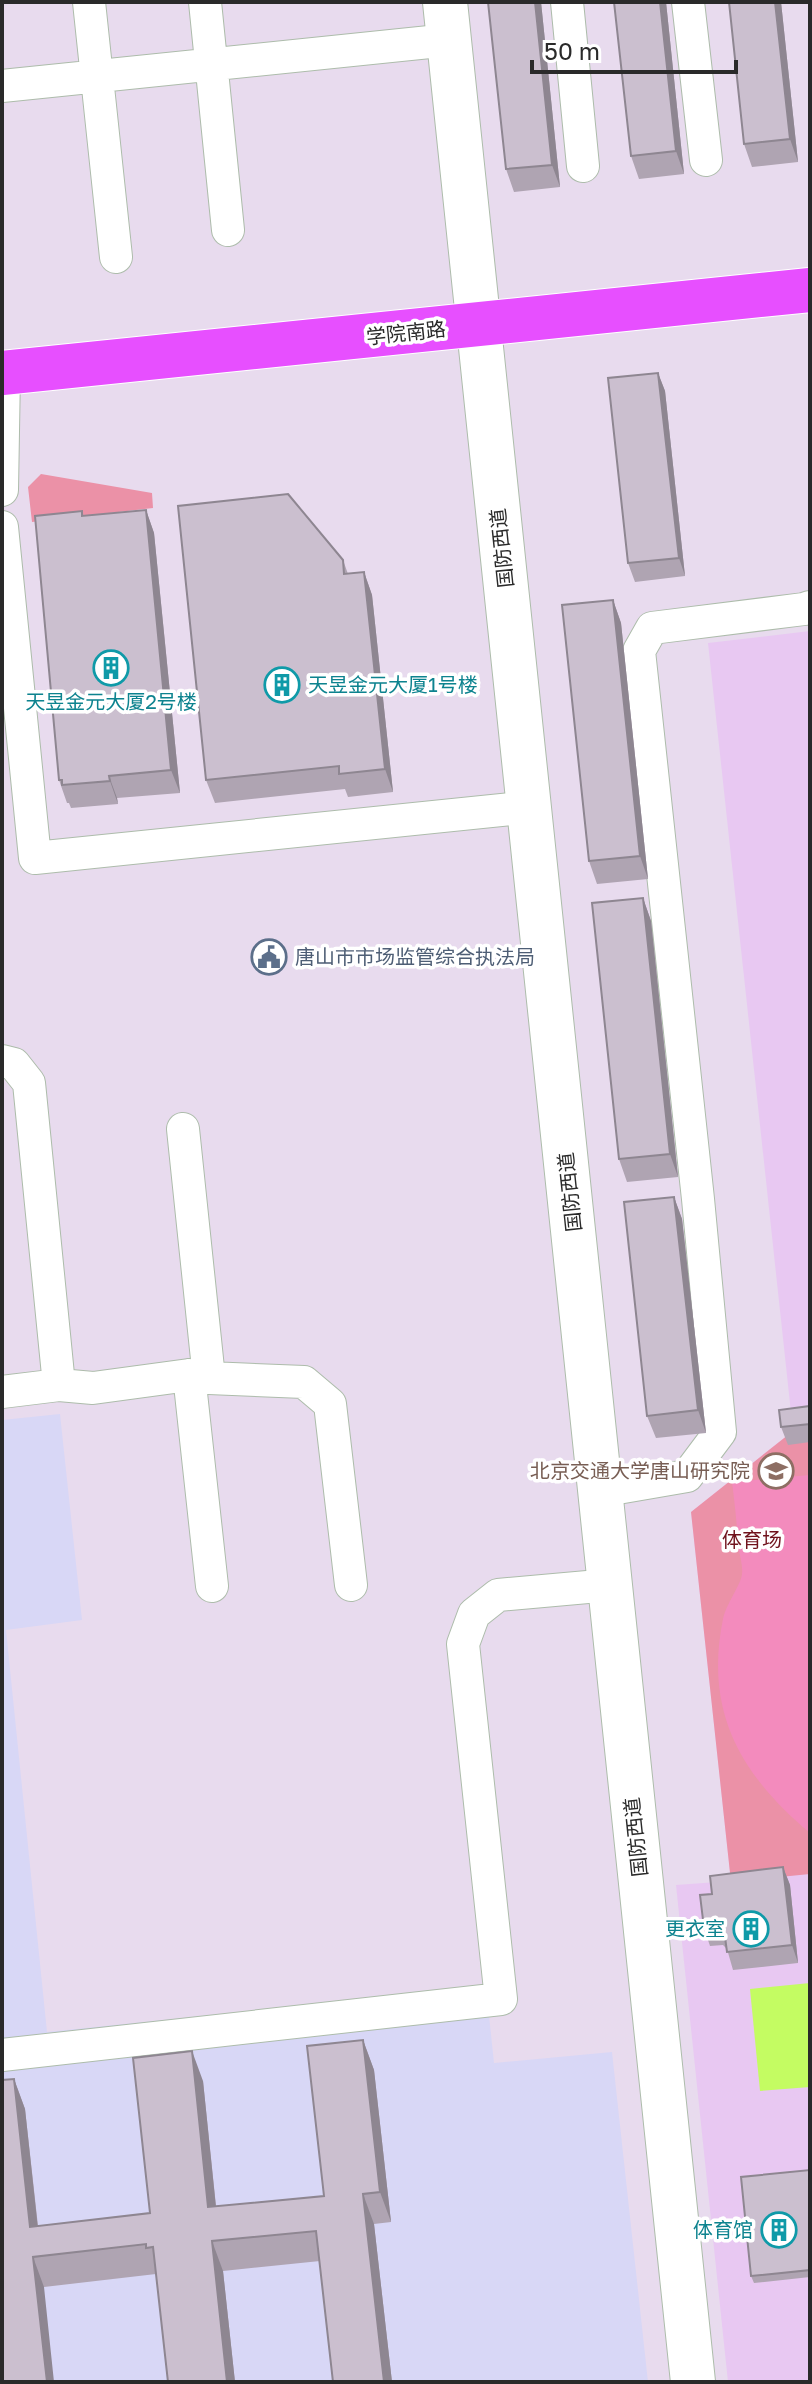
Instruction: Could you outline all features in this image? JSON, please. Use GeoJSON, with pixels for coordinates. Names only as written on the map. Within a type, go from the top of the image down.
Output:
{"type":"FeatureCollection","features":[{"type":"Feature","properties":{"kind":"main road","name":"学院南路"},"geometry":{"type":"LineString","coordinates":[[3,373],[810,290]]}},
{"type":"Feature","properties":{"kind":"street"},"geometry":{"type":"LineString","coordinates":[[89,2],[116,257]]}},
{"type":"Feature","properties":{"kind":"street"},"geometry":{"type":"LineString","coordinates":[[205,2],[228,230]]}},
{"type":"Feature","properties":{"kind":"street"},"geometry":{"type":"LineString","coordinates":[[567,2],[583,166]]}},
{"type":"Feature","properties":{"kind":"street"},"geometry":{"type":"LineString","coordinates":[[688,2],[706,160]]}},
{"type":"Feature","properties":{"kind":"street"},"geometry":{"type":"LineString","coordinates":[[2,86],[211,65],[447,21]]}},
{"type":"Feature","properties":{"kind":"street","name":"国防西道"},"geometry":{"type":"LineString","coordinates":[[447,21],[693,2382]]}},
{"type":"Feature","properties":{"kind":"street"},"geometry":{"type":"LineString","coordinates":[[2,490],[3,373]]}},
{"type":"Feature","properties":{"kind":"street"},"geometry":{"type":"LineString","coordinates":[[2,527],[35,858],[530,807]]}},
{"type":"Feature","properties":{"kind":"street"},"geometry":{"type":"LineString","coordinates":[[600,1491],[687,1476],[720,1432],[682,1202],[650,899],[639,651],[652,628],[810,607]]}},
{"type":"Feature","properties":{"kind":"street"},"geometry":{"type":"LineString","coordinates":[[2,1061],[14,1064],[29,1083],[59,1385]]}},
{"type":"Feature","properties":{"kind":"street"},"geometry":{"type":"LineString","coordinates":[[183,1129],[212,1586]]}},
{"type":"Feature","properties":{"kind":"street"},"geometry":{"type":"LineString","coordinates":[[2,1392],[59,1385],[93,1388],[199,1376],[304,1382],[330,1404],[351,1585]]}},
{"type":"Feature","properties":{"kind":"street"},"geometry":{"type":"LineString","coordinates":[[2,2055],[501,1999],[463,1644],[474,1614],[498,1595],[610,1585]]}},
{"type":"Feature","properties":{"kind":"shaded area","name":"北京交通大学唐山研究院"},"geometry":{"type":"Polygon","coordinates":[[[810,631],[810,2382],[728,2382],[676,1885],[731,1881],[691,1512],[793,1431],[708,643],[810,631]]]}},
{"type":"Feature","properties":{"kind":"shaded area"},"geometry":{"type":"Polygon","coordinates":[[[60,1414],[82,1620],[6,1630],[47,2032],[486,1987],[494,2063],[612,2052],[648,2382],[2,2382],[2,1420],[60,1414]]]}},
{"type":"Feature","properties":{"kind":"shaded area"},"geometry":{"type":"Polygon","coordinates":[[[810,1983],[810,2087],[760,2091],[750,1989],[810,1983]]]}},
{"type":"Feature","properties":{"kind":"green space"},"geometry":{"type":"Polygon","coordinates":[[[41,474],[152,493],[153,508],[32,522],[28,487],[41,474]]]}},
{"type":"Feature","properties":{"kind":"green space","name":"体育场"},"geometry":{"type":"Polygon","coordinates":[[[810,1429],[810,1874],[731,1882],[691,1512],[793,1431],[810,1429]]]}},
{"type":"Feature","properties":{"kind":"green space","name":"体育场"},"geometry":{"type":"Polygon","coordinates":[[[810,1475],[810,1833],[765,1788],[734,1739],[724,1712],[718,1653],[723,1619],[742,1574],[732,1482],[810,1475]]]}},
{"type":"Feature","properties":{"kind":"building"},"geometry":{"type":"Polygon","coordinates":[[[488,2],[535,2],[552,165],[506,169],[488,2]]]}},
{"type":"Feature","properties":{"kind":"building"},"geometry":{"type":"Polygon","coordinates":[[[614,2],[660,2],[676,151],[631,156],[614,2]]]}},
{"type":"Feature","properties":{"kind":"building"},"geometry":{"type":"Polygon","coordinates":[[[729,2],[775,2],[790,139],[744,144],[729,2]]]}},
{"type":"Feature","properties":{"kind":"building"},"geometry":{"type":"Polygon","coordinates":[[[658,373],[679,558],[628,563],[608,378],[658,373]]]}},
{"type":"Feature","properties":{"kind":"building","name":"天昱金元大厦1号楼"},"geometry":{"type":"Polygon","coordinates":[[[288,494],[343,560],[344,574],[364,572],[385,769],[339,774],[339,766],[206,780],[178,506],[288,494]]]}},
{"type":"Feature","properties":{"kind":"building","name":"天昱金元大厦2号楼"},"geometry":{"type":"Polygon","coordinates":[[[146,510],[171,770],[109,776],[110,781],[62,785],[62,780],[59,780],[35,516],[82,511],[82,516],[146,510]]]}},
{"type":"Feature","properties":{"kind":"building"},"geometry":{"type":"Polygon","coordinates":[[[613,600],[640,856],[589,861],[562,605],[613,600]]]}},
{"type":"Feature","properties":{"kind":"building"},"geometry":{"type":"Polygon","coordinates":[[[643,898],[670,1154],[619,1159],[592,903],[643,898]]]}},
{"type":"Feature","properties":{"kind":"building"},"geometry":{"type":"Polygon","coordinates":[[[674,1197],[698,1410],[647,1416],[624,1202],[674,1197]]]}},
{"type":"Feature","properties":{"kind":"building"},"geometry":{"type":"Polygon","coordinates":[[[810,1406],[810,1424],[781,1427],[779,1410],[810,1406]]]}},
{"type":"Feature","properties":{"kind":"building","name":"更衣室"},"geometry":{"type":"Polygon","coordinates":[[[783,1867],[792,1945],[727,1952],[725,1937],[716,1927],[704,1928],[700,1895],[712,1894],[710,1876],[783,1867]]]}},
{"type":"Feature","properties":{"kind":"building"},"geometry":{"type":"Polygon","coordinates":[[[363,2040],[380,2192],[363,2194],[384,2382],[333,2382],[316,2231],[212,2241],[227,2382],[168,2382],[153,2247],[146,2248],[146,2244],[33,2257],[47,2382],[2,2382],[2,2080],[14,2079],[30,2227],[150,2213],[133,2058],[192,2051],[208,2207],[324,2196],[307,2046],[363,2040]]]}},
{"type":"Feature","properties":{"kind":"building","name":"体育馆"},"geometry":{"type":"Polygon","coordinates":[[[810,2170],[810,2270],[751,2276],[741,2177],[810,2170]]]}},
{"type":"Feature","properties":{"kind":"place","name":"天昱金元大厦2号楼"},"geometry":{"type":"Point","coordinates":[111,668]}},
{"type":"Feature","properties":{"kind":"place","name":"天昱金元大厦1号楼"},"geometry":{"type":"Point","coordinates":[282,685]}},
{"type":"Feature","properties":{"kind":"place","name":"唐山市市场监管综合执法局"},"geometry":{"type":"Point","coordinates":[269,957]}},
{"type":"Feature","properties":{"kind":"place","name":"北京交通大学唐山研究院"},"geometry":{"type":"Point","coordinates":[776,1471]}},
{"type":"Feature","properties":{"kind":"place","name":"更衣室"},"geometry":{"type":"Point","coordinates":[751,1929]}},
{"type":"Feature","properties":{"kind":"place","name":"体育馆"},"geometry":{"type":"Point","coordinates":[779,2230]}}]}
